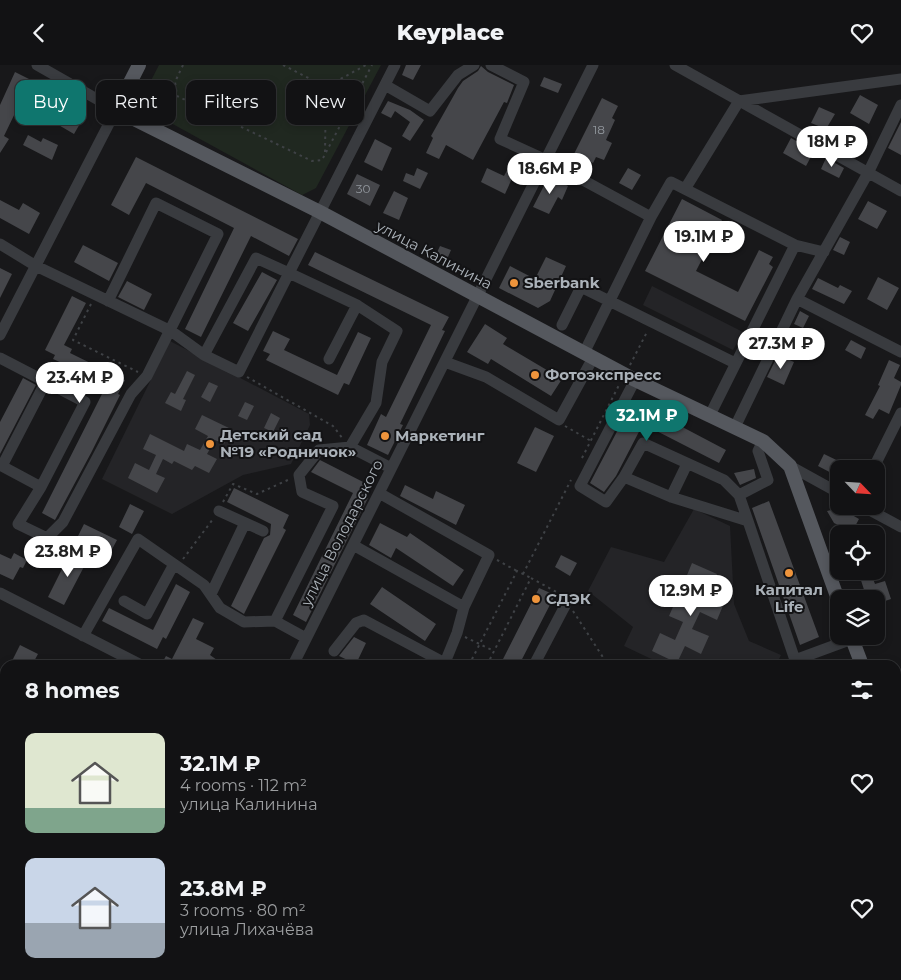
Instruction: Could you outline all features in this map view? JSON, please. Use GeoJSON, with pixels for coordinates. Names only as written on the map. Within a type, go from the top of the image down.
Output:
{"type":"FeatureCollection","features":[{"type":"Feature","properties":{"kind":"main road"},"geometry":{"type":"LineString","coordinates":[[131,80],[139,65]]}},
{"type":"Feature","properties":{"kind":"main road","name":"улица Калинина"},"geometry":{"type":"LineString","coordinates":[[146,125],[320,212],[628,377],[763,441],[790,466]]}},
{"type":"Feature","properties":{"kind":"main road"},"geometry":{"type":"LineString","coordinates":[[790,466],[835,590]]}},
{"type":"Feature","properties":{"kind":"main road"},"geometry":{"type":"LineString","coordinates":[[855,645],[860,660]]}},
{"type":"Feature","properties":{"kind":"street","name":"улица Калинина"},"geometry":{"type":"LineString","coordinates":[[37,65],[96,99]]}},
{"type":"Feature","properties":{"kind":"street"},"geometry":{"type":"LineString","coordinates":[[0,244],[36,266],[171,331],[204,355],[238,372],[395,65]]}},
{"type":"Feature","properties":{"kind":"street"},"geometry":{"type":"LineString","coordinates":[[385,85],[430,111],[458,75],[474,65]]}},
{"type":"Feature","properties":{"kind":"street"},"geometry":{"type":"LineString","coordinates":[[491,65],[524,83],[500,139],[546,160],[651,217]]}},
{"type":"Feature","properties":{"kind":"street","name":"улица Володарского"},"geometry":{"type":"LineString","coordinates":[[295,660],[593,65]]}},
{"type":"Feature","properties":{"kind":"street"},"geometry":{"type":"LineString","coordinates":[[675,65],[901,191]]}},
{"type":"Feature","properties":{"kind":"street"},"geometry":{"type":"LineString","coordinates":[[739,101],[901,79]]}},
{"type":"Feature","properties":{"kind":"street"},"geometry":{"type":"LineString","coordinates":[[685,189],[739,101]]}},
{"type":"Feature","properties":{"kind":"street"},"geometry":{"type":"LineString","coordinates":[[735,427],[797,299],[868,173],[901,105]]}},
{"type":"Feature","properties":{"kind":"street"},"geometry":{"type":"LineString","coordinates":[[0,335],[108,125]]}},
{"type":"Feature","properties":{"kind":"street"},"geometry":{"type":"LineString","coordinates":[[445,362],[486,377],[559,420],[589,356],[610,302],[651,217],[671,182],[796,245],[824,252]]}},
{"type":"Feature","properties":{"kind":"street"},"geometry":{"type":"LineString","coordinates":[[0,358],[85,402],[41,487],[18,524],[47,538],[63,522],[131,394],[147,376],[218,234],[156,203],[108,301]]}},
{"type":"Feature","properties":{"kind":"street"},"geometry":{"type":"LineString","coordinates":[[710,415],[796,245]]}},
{"type":"Feature","properties":{"kind":"street"},"geometry":{"type":"LineString","coordinates":[[204,355],[256,258],[357,305],[397,331],[382,361],[376,403],[350,447]]}},
{"type":"Feature","properties":{"kind":"street"},"geometry":{"type":"LineString","coordinates":[[562,325],[581,287],[735,363]]}},
{"type":"Feature","properties":{"kind":"street"},"geometry":{"type":"LineString","coordinates":[[797,299],[901,351]]}},
{"type":"Feature","properties":{"kind":"street"},"geometry":{"type":"LineString","coordinates":[[328,359],[357,305]]}},
{"type":"Feature","properties":{"kind":"street"},"geometry":{"type":"LineString","coordinates":[[628,377],[580,486],[606,502],[624,477],[643,443],[687,465],[724,480],[739,495],[794,660]]}},
{"type":"Feature","properties":{"kind":"street"},"geometry":{"type":"LineString","coordinates":[[41,487],[1,466],[46,381]]}},
{"type":"Feature","properties":{"kind":"street"},"geometry":{"type":"LineString","coordinates":[[878,460],[901,413]]}},
{"type":"Feature","properties":{"kind":"street"},"geometry":{"type":"LineString","coordinates":[[739,495],[768,480],[758,451],[763,441]]}},
{"type":"Feature","properties":{"kind":"street"},"geometry":{"type":"LineString","coordinates":[[275,621],[333,506],[302,492],[299,475],[319,449],[350,447],[391,469]]}},
{"type":"Feature","properties":{"kind":"street"},"geometry":{"type":"LineString","coordinates":[[671,497],[687,465]]}},
{"type":"Feature","properties":{"kind":"street","name":"улица Калинина"},"geometry":{"type":"LineString","coordinates":[[790,466],[830,488]]}},
{"type":"Feature","properties":{"kind":"street"},"geometry":{"type":"LineString","coordinates":[[624,477],[671,497],[748,521]]}},
{"type":"Feature","properties":{"kind":"street"},"geometry":{"type":"LineString","coordinates":[[379,493],[489,555],[464,607],[457,633],[446,660]]}},
{"type":"Feature","properties":{"kind":"street"},"geometry":{"type":"LineString","coordinates":[[219,511],[263,531]]}},
{"type":"Feature","properties":{"kind":"street"},"geometry":{"type":"LineString","coordinates":[[879,515],[901,527]]}},
{"type":"Feature","properties":{"kind":"street"},"geometry":{"type":"LineString","coordinates":[[211,594],[245,523]]}},
{"type":"Feature","properties":{"kind":"street"},"geometry":{"type":"LineString","coordinates":[[83,636],[138,539],[204,585],[220,608],[244,622],[275,621],[306,638]]}},
{"type":"Feature","properties":{"kind":"street"},"geometry":{"type":"LineString","coordinates":[[353,545],[464,607]]}},
{"type":"Feature","properties":{"kind":"street"},"geometry":{"type":"LineString","coordinates":[[124,601],[147,615],[174,564]]}},
{"type":"Feature","properties":{"kind":"street"},"geometry":{"type":"LineString","coordinates":[[0,593],[131,660]]}},
{"type":"Feature","properties":{"kind":"street"},"geometry":{"type":"LineString","coordinates":[[537,660],[566,603]]}},
{"type":"Feature","properties":{"kind":"street"},"geometry":{"type":"LineString","coordinates":[[334,651],[356,623],[364,620],[437,660]]}},
{"type":"Feature","properties":{"kind":"street"},"geometry":{"type":"LineString","coordinates":[[802,660],[836,645]]}},
{"type":"Feature","properties":{"kind":"path"},"geometry":{"type":"LineString","coordinates":[[183,65],[175,82],[177,96],[312,161],[322,160],[372,65]]}},
{"type":"Feature","properties":{"kind":"path"},"geometry":{"type":"LineString","coordinates":[[283,65],[312,80]]}},
{"type":"Feature","properties":{"kind":"path"},"geometry":{"type":"LineString","coordinates":[[339,80],[366,65]]}},
{"type":"Feature","properties":{"kind":"path"},"geometry":{"type":"LineString","coordinates":[[325,125],[325,154]]}},
{"type":"Feature","properties":{"kind":"path"},"geometry":{"type":"LineString","coordinates":[[96,295],[73,340],[147,376]]}},
{"type":"Feature","properties":{"kind":"path"},"geometry":{"type":"LineString","coordinates":[[578,465],[628,377],[652,322]]}},
{"type":"Feature","properties":{"kind":"path"},"geometry":{"type":"LineString","coordinates":[[238,372],[333,426],[350,447]]}},
{"type":"Feature","properties":{"kind":"path"},"geometry":{"type":"LineString","coordinates":[[559,420],[567,429],[591,441]]}},
{"type":"Feature","properties":{"kind":"path"},"geometry":{"type":"LineString","coordinates":[[523,574],[574,473]]}},
{"type":"Feature","properties":{"kind":"path"},"geometry":{"type":"LineString","coordinates":[[174,564],[183,559],[219,511],[233,484],[257,494],[299,475]]}},
{"type":"Feature","properties":{"kind":"path"},"geometry":{"type":"LineString","coordinates":[[489,555],[562,595],[566,603],[580,619],[605,660]]}},
{"type":"Feature","properties":{"kind":"path"},"geometry":{"type":"LineString","coordinates":[[471,660],[517,571]]}},
{"type":"Feature","properties":{"kind":"path"},"geometry":{"type":"LineString","coordinates":[[490,660],[531,578]]}},
{"type":"Feature","properties":{"kind":"path"},"geometry":{"type":"LineString","coordinates":[[457,633],[494,651]]}},
{"type":"Feature","properties":{"kind":"shaded area"},"geometry":{"type":"Polygon","coordinates":[[[159,65],[381,65],[364,97],[364,80],[286,80],[286,125],[349,125],[316,188],[302,195],[174,125],[176,80],[151,80],[159,65]]]}},
{"type":"Feature","properties":{"kind":"shaded area"},"geometry":{"type":"Polygon","coordinates":[[[652,286],[743,332],[733,350],[643,305],[652,286]]]}},
{"type":"Feature","properties":{"kind":"shaded area","name":"Детский сад №19 «Родничок»"},"geometry":{"type":"Polygon","coordinates":[[[170,341],[309,414],[310,425],[291,464],[243,475],[172,514],[102,479],[170,341]]]}},
{"type":"Feature","properties":{"kind":"shaded area"},"geometry":{"type":"Polygon","coordinates":[[[694,509],[730,526],[734,604],[749,641],[781,655],[778,660],[653,660],[624,646],[633,627],[588,591],[611,547],[664,562],[694,509]]]}},
{"type":"Feature","properties":{"kind":"building"},"geometry":{"type":"Polygon","coordinates":[[[406,65],[421,65],[413,80],[402,75],[406,65]]]}},
{"type":"Feature","properties":{"kind":"building"},"geometry":{"type":"Polygon","coordinates":[[[481,66],[488,72],[514,85],[507,103],[504,102],[473,160],[446,145],[439,159],[426,153],[433,138],[431,136],[458,88],[463,81],[478,71],[481,66]]]}},
{"type":"Feature","properties":{"kind":"building"},"geometry":{"type":"Polygon","coordinates":[[[15,72],[31,80],[15,80],[15,113],[4,136],[9,139],[0,153],[0,105],[15,72]]]}},
{"type":"Feature","properties":{"kind":"building"},"geometry":{"type":"Polygon","coordinates":[[[544,77],[562,84],[558,93],[540,86],[544,77]]]}},
{"type":"Feature","properties":{"kind":"building"},"geometry":{"type":"Polygon","coordinates":[[[860,95],[878,105],[869,124],[850,113],[860,95]]]}},
{"type":"Feature","properties":{"kind":"building"},"geometry":{"type":"Polygon","coordinates":[[[602,98],[618,106],[612,118],[615,120],[606,140],[612,143],[604,160],[596,157],[593,163],[574,154],[602,98]]]}},
{"type":"Feature","properties":{"kind":"building"},"geometry":{"type":"Polygon","coordinates":[[[388,101],[410,110],[424,120],[410,141],[402,136],[410,122],[395,111],[391,118],[381,113],[388,101]]]}},
{"type":"Feature","properties":{"kind":"building"},"geometry":{"type":"Polygon","coordinates":[[[819,107],[835,114],[826,129],[811,123],[819,107]]]}},
{"type":"Feature","properties":{"kind":"building"},"geometry":{"type":"Polygon","coordinates":[[[901,122],[901,155],[888,148],[901,122]]]}},
{"type":"Feature","properties":{"kind":"building"},"geometry":{"type":"Polygon","coordinates":[[[59,125],[79,125],[74,134],[59,125]]]}},
{"type":"Feature","properties":{"kind":"building"},"geometry":{"type":"Polygon","coordinates":[[[28,135],[41,142],[43,138],[58,145],[52,160],[23,145],[28,135]]]}},
{"type":"Feature","properties":{"kind":"building"},"geometry":{"type":"Polygon","coordinates":[[[791,138],[814,151],[806,166],[783,153],[791,138]]]}},
{"type":"Feature","properties":{"kind":"building"},"geometry":{"type":"Polygon","coordinates":[[[375,139],[392,148],[382,171],[364,162],[375,139]]]}},
{"type":"Feature","properties":{"kind":"building"},"geometry":{"type":"Polygon","coordinates":[[[136,157],[298,239],[289,256],[251,236],[201,337],[185,329],[234,228],[146,183],[129,215],[111,205],[136,157]]]}},
{"type":"Feature","properties":{"kind":"building"},"geometry":{"type":"Polygon","coordinates":[[[826,158],[844,168],[839,178],[821,169],[826,158]]]}},
{"type":"Feature","properties":{"kind":"building"},"geometry":{"type":"Polygon","coordinates":[[[513,159],[522,163],[517,175],[514,174],[505,194],[481,182],[487,168],[504,176],[513,159]]]}},
{"type":"Feature","properties":{"kind":"building"},"geometry":{"type":"Polygon","coordinates":[[[417,168],[428,173],[420,189],[403,181],[406,173],[414,176],[417,168]]]}},
{"type":"Feature","properties":{"kind":"building"},"geometry":{"type":"Polygon","coordinates":[[[628,168],[641,175],[632,190],[619,183],[628,168]]]}},
{"type":"Feature","properties":{"kind":"building"},"geometry":{"type":"Polygon","coordinates":[[[357,174],[380,185],[370,206],[347,194],[357,174]]]}},
{"type":"Feature","properties":{"kind":"building"},"geometry":{"type":"Polygon","coordinates":[[[549,176],[568,186],[562,200],[558,197],[549,214],[533,207],[549,176]]]}},
{"type":"Feature","properties":{"kind":"building"},"geometry":{"type":"Polygon","coordinates":[[[394,191],[408,198],[399,220],[383,213],[394,191]]]}},
{"type":"Feature","properties":{"kind":"building"},"geometry":{"type":"Polygon","coordinates":[[[682,199],[722,220],[696,271],[738,292],[759,250],[773,257],[769,264],[773,267],[745,321],[645,271],[682,199]]]}},
{"type":"Feature","properties":{"kind":"building"},"geometry":{"type":"Polygon","coordinates":[[[0,200],[19,210],[23,203],[40,213],[29,234],[0,218],[0,200]]]}},
{"type":"Feature","properties":{"kind":"building"},"geometry":{"type":"Polygon","coordinates":[[[868,201],[887,211],[877,229],[858,219],[868,201]]]}},
{"type":"Feature","properties":{"kind":"building"},"geometry":{"type":"Polygon","coordinates":[[[840,237],[850,242],[844,255],[833,250],[840,237]]]}},
{"type":"Feature","properties":{"kind":"building"},"geometry":{"type":"Polygon","coordinates":[[[83,245],[118,263],[109,281],[74,262],[83,245]]]}},
{"type":"Feature","properties":{"kind":"building"},"geometry":{"type":"Polygon","coordinates":[[[440,246],[451,250],[445,264],[434,259],[440,246]]]}},
{"type":"Feature","properties":{"kind":"building"},"geometry":{"type":"Polygon","coordinates":[[[315,252],[449,317],[442,330],[445,331],[400,424],[403,425],[388,455],[367,445],[381,414],[386,417],[431,325],[308,265],[315,252]]]}},
{"type":"Feature","properties":{"kind":"building","name":"Sberbank"},"geometry":{"type":"Polygon","coordinates":[[[546,257],[566,266],[550,301],[538,308],[499,288],[510,266],[535,279],[546,257]]]}},
{"type":"Feature","properties":{"kind":"building"},"geometry":{"type":"Polygon","coordinates":[[[0,268],[12,274],[0,298],[0,268]]]}},
{"type":"Feature","properties":{"kind":"building"},"geometry":{"type":"Polygon","coordinates":[[[262,272],[277,280],[248,331],[233,323],[262,272]]]}},
{"type":"Feature","properties":{"kind":"building"},"geometry":{"type":"Polygon","coordinates":[[[878,277],[899,288],[887,310],[867,299],[878,277]]]}},
{"type":"Feature","properties":{"kind":"building"},"geometry":{"type":"Polygon","coordinates":[[[818,278],[838,288],[840,285],[852,291],[844,304],[812,289],[818,278]]]}},
{"type":"Feature","properties":{"kind":"building"},"geometry":{"type":"Polygon","coordinates":[[[127,281],[152,294],[144,310],[118,297],[127,281]]]}},
{"type":"Feature","properties":{"kind":"building"},"geometry":{"type":"Polygon","coordinates":[[[72,296],[86,303],[64,345],[72,349],[70,353],[125,380],[118,394],[120,395],[91,453],[55,520],[42,513],[104,390],[62,369],[64,364],[53,359],[55,355],[45,350],[72,296]]]}},
{"type":"Feature","properties":{"kind":"building"},"geometry":{"type":"Polygon","coordinates":[[[800,311],[809,316],[803,328],[794,324],[800,311]]]}},
{"type":"Feature","properties":{"kind":"building"},"geometry":{"type":"Polygon","coordinates":[[[485,324],[507,338],[503,344],[562,379],[551,396],[491,359],[488,364],[467,352],[485,324]]]}},
{"type":"Feature","properties":{"kind":"building"},"geometry":{"type":"Polygon","coordinates":[[[273,331],[290,339],[284,350],[337,375],[358,332],[371,338],[349,385],[344,383],[338,395],[266,360],[270,354],[263,351],[273,331]]]}},
{"type":"Feature","properties":{"kind":"building"},"geometry":{"type":"Polygon","coordinates":[[[851,340],[866,348],[861,359],[845,350],[851,340]]]}},
{"type":"Feature","properties":{"kind":"building"},"geometry":{"type":"Polygon","coordinates":[[[778,355],[794,362],[784,385],[767,377],[778,355]]]}},
{"type":"Feature","properties":{"kind":"building"},"geometry":{"type":"Polygon","coordinates":[[[889,360],[900,365],[894,378],[901,382],[901,385],[889,414],[879,409],[873,419],[865,415],[880,386],[878,385],[889,360]]]}},
{"type":"Feature","properties":{"kind":"building"},"geometry":{"type":"Polygon","coordinates":[[[187,371],[195,375],[183,399],[186,400],[181,411],[165,403],[171,392],[175,394],[187,371]]]}},
{"type":"Feature","properties":{"kind":"building"},"geometry":{"type":"Polygon","coordinates":[[[23,378],[36,385],[0,454],[0,422],[23,378]]]}},
{"type":"Feature","properties":{"kind":"building"},"geometry":{"type":"Polygon","coordinates":[[[209,382],[218,386],[210,402],[201,397],[209,382]]]}},
{"type":"Feature","properties":{"kind":"building"},"geometry":{"type":"Polygon","coordinates":[[[633,401],[726,450],[719,463],[643,424],[616,476],[604,492],[590,483],[633,401]]]}},
{"type":"Feature","properties":{"kind":"building"},"geometry":{"type":"Polygon","coordinates":[[[245,402],[254,406],[247,420],[238,416],[245,402]]]}},
{"type":"Feature","properties":{"kind":"building"},"geometry":{"type":"Polygon","coordinates":[[[271,413],[280,418],[273,432],[264,428],[271,413]]]}},
{"type":"Feature","properties":{"kind":"building"},"geometry":{"type":"Polygon","coordinates":[[[202,415],[231,429],[224,444],[215,440],[207,454],[217,459],[209,473],[195,466],[192,470],[174,461],[172,464],[163,459],[156,474],[165,478],[157,493],[128,478],[135,463],[149,470],[156,455],[143,449],[150,434],[184,451],[187,444],[200,450],[208,436],[195,429],[202,415]]]}},
{"type":"Feature","properties":{"kind":"building"},"geometry":{"type":"Polygon","coordinates":[[[535,427],[554,436],[536,472],[517,463],[535,427]]]}},
{"type":"Feature","properties":{"kind":"building"},"geometry":{"type":"Polygon","coordinates":[[[824,454],[836,460],[830,460],[830,472],[818,466],[824,454]]]}},
{"type":"Feature","properties":{"kind":"building"},"geometry":{"type":"Polygon","coordinates":[[[320,460],[371,486],[366,497],[368,498],[306,622],[293,615],[353,493],[311,472],[320,460]]]}},
{"type":"Feature","properties":{"kind":"building"},"geometry":{"type":"Polygon","coordinates":[[[754,469],[756,478],[740,485],[734,473],[754,469]]]}},
{"type":"Feature","properties":{"kind":"building"},"geometry":{"type":"Polygon","coordinates":[[[405,485],[433,499],[436,491],[465,505],[456,525],[400,496],[405,485]]]}},
{"type":"Feature","properties":{"kind":"building"},"geometry":{"type":"Polygon","coordinates":[[[234,488],[289,515],[283,528],[286,530],[244,614],[231,606],[264,538],[270,535],[271,524],[227,502],[234,488]]]}},
{"type":"Feature","properties":{"kind":"building"},"geometry":{"type":"Polygon","coordinates":[[[769,501],[819,637],[800,645],[752,508],[769,501]]]}},
{"type":"Feature","properties":{"kind":"building"},"geometry":{"type":"Polygon","coordinates":[[[130,504],[144,511],[132,534],[119,527],[130,504]]]}},
{"type":"Feature","properties":{"kind":"building"},"geometry":{"type":"Polygon","coordinates":[[[830,510],[830,515],[852,515],[859,519],[856,525],[838,525],[834,523],[827,511],[830,510]]]}},
{"type":"Feature","properties":{"kind":"building"},"geometry":{"type":"Polygon","coordinates":[[[380,523],[407,537],[410,533],[464,570],[453,586],[396,548],[391,558],[369,545],[380,523]]]}},
{"type":"Feature","properties":{"kind":"building"},"geometry":{"type":"Polygon","coordinates":[[[84,524],[117,540],[110,553],[78,536],[84,524]]]}},
{"type":"Feature","properties":{"kind":"building"},"geometry":{"type":"Polygon","coordinates":[[[71,551],[88,559],[64,605],[48,597],[71,551]]]}},
{"type":"Feature","properties":{"kind":"building"},"geometry":{"type":"Polygon","coordinates":[[[14,553],[27,560],[23,568],[20,567],[13,580],[0,574],[0,554],[11,559],[14,553]]]}},
{"type":"Feature","properties":{"kind":"building"},"geometry":{"type":"Polygon","coordinates":[[[561,555],[577,563],[570,576],[555,567],[561,555]]]}},
{"type":"Feature","properties":{"kind":"building"},"geometry":{"type":"Polygon","coordinates":[[[692,563],[717,574],[708,593],[725,601],[717,620],[700,612],[692,629],[709,636],[701,654],[685,646],[678,660],[671,660],[652,651],[660,633],[675,640],[683,622],[669,616],[676,600],[691,606],[700,587],[685,580],[692,563]]]}},
{"type":"Feature","properties":{"kind":"building"},"geometry":{"type":"Polygon","coordinates":[[[861,580],[873,580],[875,584],[885,581],[891,599],[885,601],[885,590],[864,590],[861,580]]]}},
{"type":"Feature","properties":{"kind":"building"},"geometry":{"type":"Polygon","coordinates":[[[176,584],[190,592],[166,639],[163,637],[157,649],[102,621],[109,608],[153,630],[176,584]]]}},
{"type":"Feature","properties":{"kind":"building"},"geometry":{"type":"Polygon","coordinates":[[[382,587],[436,624],[425,641],[370,604],[382,587]]]}},
{"type":"Feature","properties":{"kind":"building"},"geometry":{"type":"Polygon","coordinates":[[[539,588],[555,595],[522,660],[503,660],[539,588]]]}},
{"type":"Feature","properties":{"kind":"building"},"geometry":{"type":"Polygon","coordinates":[[[193,618],[204,623],[196,639],[214,648],[210,655],[217,660],[164,660],[166,656],[172,659],[193,618]]]}},
{"type":"Feature","properties":{"kind":"building"},"geometry":{"type":"Polygon","coordinates":[[[354,637],[366,643],[358,660],[348,660],[339,656],[354,637]]]}},
{"type":"Feature","properties":{"kind":"building"},"geometry":{"type":"Polygon","coordinates":[[[20,645],[38,654],[35,660],[12,660],[20,645]]]}},
{"type":"Feature","properties":{"kind":"place","name":"Sberbank"},"geometry":{"type":"Point","coordinates":[514,283]}},
{"type":"Feature","properties":{"kind":"place","name":"Фотоэкспресс"},"geometry":{"type":"Point","coordinates":[535,375]}},
{"type":"Feature","properties":{"kind":"place","name":"Маркетинг"},"geometry":{"type":"Point","coordinates":[385,436]}},
{"type":"Feature","properties":{"kind":"place","name":"Детский сад №19 «Родничок»"},"geometry":{"type":"Point","coordinates":[210,444]}},
{"type":"Feature","properties":{"kind":"place","name":"Капитал Life"},"geometry":{"type":"Point","coordinates":[789,573]}},
{"type":"Feature","properties":{"kind":"place","name":"СДЭК"},"geometry":{"type":"Point","coordinates":[536,599]}}]}
